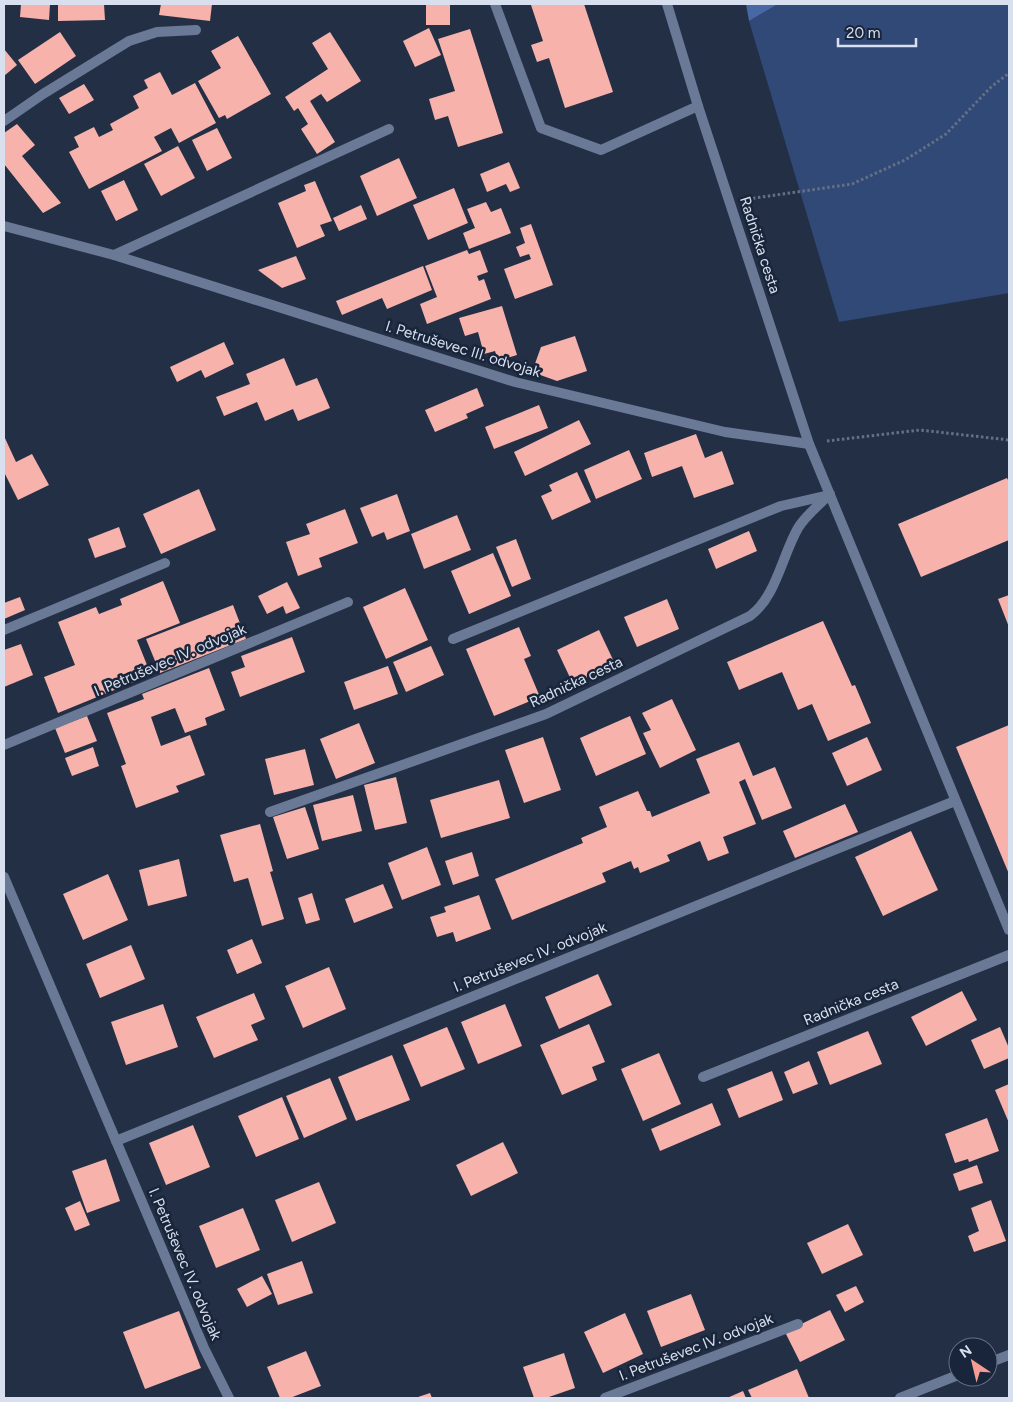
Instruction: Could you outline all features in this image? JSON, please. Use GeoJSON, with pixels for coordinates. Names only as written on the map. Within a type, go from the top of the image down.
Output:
{"type":"FeatureCollection","features":[{"type":"Feature","properties":{"kind":"street"},"geometry":{"type":"LineString","coordinates":[[496,4],[541,128],[601,150],[698,106]]}},
{"type":"Feature","properties":{"kind":"street","name":"Radnička cesta"},"geometry":{"type":"LineString","coordinates":[[667,4],[698,106],[809,444],[1009,930]]}},
{"type":"Feature","properties":{"kind":"street"},"geometry":{"type":"LineString","coordinates":[[4,121],[129,40],[157,32],[196,30]]}},
{"type":"Feature","properties":{"kind":"street"},"geometry":{"type":"LineString","coordinates":[[114,255],[388,129]]}},
{"type":"Feature","properties":{"kind":"street","name":"I. Petruševec III. odvojak"},"geometry":{"type":"LineString","coordinates":[[4,226],[114,255],[515,382],[725,432],[809,444]]}},
{"type":"Feature","properties":{"kind":"street"},"geometry":{"type":"LineString","coordinates":[[453,639],[781,506],[830,494]]}},
{"type":"Feature","properties":{"kind":"street","name":"Radnička cesta"},"geometry":{"type":"LineString","coordinates":[[270,812],[546,714],[750,616],[760,609],[768,595],[799,527],[809,514],[830,494]]}},
{"type":"Feature","properties":{"kind":"street"},"geometry":{"type":"LineString","coordinates":[[4,630],[165,563]]}},
{"type":"Feature","properties":{"kind":"street","name":"I. Petruševec IV. odvojak"},"geometry":{"type":"LineString","coordinates":[[4,745],[348,602]]}},
{"type":"Feature","properties":{"kind":"street","name":"I. Petruševec IV. odvojak"},"geometry":{"type":"LineString","coordinates":[[116,1141],[955,801]]}},
{"type":"Feature","properties":{"kind":"street","name":"I. Petruševec IV. odvojak"},"geometry":{"type":"LineString","coordinates":[[4,877],[204,1348],[229,1398]]}},
{"type":"Feature","properties":{"kind":"street","name":"Radnička cesta"},"geometry":{"type":"LineString","coordinates":[[704,1076],[1009,954]]}},
{"type":"Feature","properties":{"kind":"street","name":"I. Petruševec IV. odvojak"},"geometry":{"type":"LineString","coordinates":[[605,1398],[798,1324]]}},
{"type":"Feature","properties":{"kind":"street"},"geometry":{"type":"LineString","coordinates":[[900,1398],[948,1379]]}},
{"type":"Feature","properties":{"kind":"path"},"geometry":{"type":"LineString","coordinates":[[730,202],[852,184],[904,160],[946,134],[990,87],[1009,73]]}},
{"type":"Feature","properties":{"kind":"path"},"geometry":{"type":"LineString","coordinates":[[809,444],[920,430],[1009,440]]}},
{"type":"Feature","properties":{"kind":"shaded area"},"geometry":{"type":"Polygon","coordinates":[[[746,4],[778,4],[749,21],[746,4]]]}},
{"type":"Feature","properties":{"kind":"shaded area"},"geometry":{"type":"Polygon","coordinates":[[[778,4],[1009,4],[1009,293],[839,322],[749,21],[778,4]]]}},
{"type":"Feature","properties":{"kind":"building"},"geometry":{"type":"Polygon","coordinates":[[[21,4],[50,4],[49,20],[20,17],[21,4]]]}},
{"type":"Feature","properties":{"kind":"building"},"geometry":{"type":"Polygon","coordinates":[[[58,4],[104,4],[105,20],[58,21],[58,4]]]}},
{"type":"Feature","properties":{"kind":"building"},"geometry":{"type":"Polygon","coordinates":[[[161,4],[212,4],[210,21],[159,15],[161,4]]]}},
{"type":"Feature","properties":{"kind":"building"},"geometry":{"type":"Polygon","coordinates":[[[426,4],[450,4],[450,25],[426,25],[426,4]]]}},
{"type":"Feature","properties":{"kind":"building"},"geometry":{"type":"Polygon","coordinates":[[[584,4],[613,92],[565,108],[549,58],[537,62],[531,45],[543,41],[531,5],[584,4]]]}},
{"type":"Feature","properties":{"kind":"building"},"geometry":{"type":"Polygon","coordinates":[[[429,28],[441,55],[415,67],[403,41],[429,28]]]}},
{"type":"Feature","properties":{"kind":"building"},"geometry":{"type":"Polygon","coordinates":[[[470,29],[503,133],[458,147],[448,116],[435,120],[429,99],[455,91],[438,39],[470,29]]]}},
{"type":"Feature","properties":{"kind":"building"},"geometry":{"type":"Polygon","coordinates":[[[60,32],[76,56],[35,84],[18,60],[60,32]]]}},
{"type":"Feature","properties":{"kind":"building"},"geometry":{"type":"Polygon","coordinates":[[[330,32],[361,81],[327,102],[321,94],[310,101],[335,142],[317,154],[301,129],[308,124],[298,108],[294,111],[285,97],[328,69],[312,43],[330,32]]]}},
{"type":"Feature","properties":{"kind":"building"},"geometry":{"type":"Polygon","coordinates":[[[238,36],[271,94],[227,119],[225,115],[219,118],[198,81],[221,68],[211,51],[238,36]]]}},
{"type":"Feature","properties":{"kind":"building"},"geometry":{"type":"Polygon","coordinates":[[[4,49],[17,65],[4,76],[4,49]]]}},
{"type":"Feature","properties":{"kind":"building"},"geometry":{"type":"Polygon","coordinates":[[[160,72],[172,95],[195,83],[216,123],[179,143],[171,128],[154,137],[162,151],[89,189],[69,152],[79,147],[74,137],[94,127],[99,137],[113,130],[110,124],[139,108],[133,96],[148,88],[144,80],[160,72]]]}},
{"type":"Feature","properties":{"kind":"building"},"geometry":{"type":"Polygon","coordinates":[[[84,84],[94,100],[69,114],[59,98],[84,84]]]}},
{"type":"Feature","properties":{"kind":"building"},"geometry":{"type":"Polygon","coordinates":[[[17,124],[35,145],[22,156],[61,203],[43,213],[4,164],[4,133],[17,124]]]}},
{"type":"Feature","properties":{"kind":"building"},"geometry":{"type":"Polygon","coordinates":[[[217,128],[232,158],[207,171],[192,140],[217,128]]]}},
{"type":"Feature","properties":{"kind":"building"},"geometry":{"type":"Polygon","coordinates":[[[178,146],[195,178],[161,196],[144,164],[178,146]]]}},
{"type":"Feature","properties":{"kind":"building"},"geometry":{"type":"Polygon","coordinates":[[[399,158],[417,198],[377,216],[360,176],[399,158]]]}},
{"type":"Feature","properties":{"kind":"building"},"geometry":{"type":"Polygon","coordinates":[[[509,162],[520,188],[510,192],[506,184],[487,192],[480,174],[509,162]]]}},
{"type":"Feature","properties":{"kind":"building"},"geometry":{"type":"Polygon","coordinates":[[[124,180],[138,210],[116,221],[101,191],[124,180]]]}},
{"type":"Feature","properties":{"kind":"building"},"geometry":{"type":"Polygon","coordinates":[[[315,181],[332,221],[320,225],[325,236],[297,248],[278,203],[306,191],[304,185],[315,181]]]}},
{"type":"Feature","properties":{"kind":"building"},"geometry":{"type":"Polygon","coordinates":[[[454,188],[468,223],[428,240],[413,205],[454,188]]]}},
{"type":"Feature","properties":{"kind":"building"},"geometry":{"type":"Polygon","coordinates":[[[486,202],[491,212],[501,208],[511,233],[469,249],[463,233],[475,228],[467,209],[486,202]]]}},
{"type":"Feature","properties":{"kind":"building"},"geometry":{"type":"Polygon","coordinates":[[[361,205],[367,219],[339,231],[333,218],[361,205]]]}},
{"type":"Feature","properties":{"kind":"building"},"geometry":{"type":"Polygon","coordinates":[[[531,224],[553,285],[515,299],[504,269],[531,259],[529,254],[520,257],[516,247],[525,243],[520,228],[531,224]]]}},
{"type":"Feature","properties":{"kind":"building"},"geometry":{"type":"Polygon","coordinates":[[[467,250],[469,254],[480,250],[488,272],[477,276],[479,281],[484,279],[491,299],[427,324],[420,304],[437,297],[425,266],[467,250]]]}},
{"type":"Feature","properties":{"kind":"building"},"geometry":{"type":"Polygon","coordinates":[[[296,256],[306,279],[282,288],[258,270],[296,256]]]}},
{"type":"Feature","properties":{"kind":"building"},"geometry":{"type":"Polygon","coordinates":[[[423,266],[432,290],[387,309],[382,298],[342,315],[336,301],[423,266]]]}},
{"type":"Feature","properties":{"kind":"building"},"geometry":{"type":"Polygon","coordinates":[[[502,306],[517,355],[498,361],[495,351],[484,354],[478,332],[465,336],[459,318],[502,306]]]}},
{"type":"Feature","properties":{"kind":"building"},"geometry":{"type":"Polygon","coordinates":[[[575,336],[587,371],[557,381],[532,372],[541,347],[575,336]]]}},
{"type":"Feature","properties":{"kind":"building"},"geometry":{"type":"Polygon","coordinates":[[[224,342],[234,364],[205,378],[201,370],[177,382],[170,367],[224,342]]]}},
{"type":"Feature","properties":{"kind":"building"},"geometry":{"type":"Polygon","coordinates":[[[284,358],[296,386],[317,378],[330,408],[298,421],[293,409],[265,421],[257,402],[224,416],[216,397],[250,384],[246,374],[284,358]]]}},
{"type":"Feature","properties":{"kind":"building"},"geometry":{"type":"Polygon","coordinates":[[[477,388],[484,406],[466,414],[468,418],[435,432],[425,410],[477,388]]]}},
{"type":"Feature","properties":{"kind":"building"},"geometry":{"type":"Polygon","coordinates":[[[539,405],[548,428],[494,449],[485,427],[539,405]]]}},
{"type":"Feature","properties":{"kind":"building"},"geometry":{"type":"Polygon","coordinates":[[[579,420],[591,444],[525,476],[514,452],[579,420]]]}},
{"type":"Feature","properties":{"kind":"building"},"geometry":{"type":"Polygon","coordinates":[[[696,434],[705,458],[722,451],[734,484],[694,498],[682,466],[652,477],[644,453],[696,434]]]}},
{"type":"Feature","properties":{"kind":"building"},"geometry":{"type":"Polygon","coordinates":[[[4,436],[16,462],[32,454],[49,485],[18,500],[4,472],[4,436]]]}},
{"type":"Feature","properties":{"kind":"building"},"geometry":{"type":"Polygon","coordinates":[[[629,450],[642,479],[596,499],[584,470],[629,450]]]}},
{"type":"Feature","properties":{"kind":"building"},"geometry":{"type":"Polygon","coordinates":[[[577,472],[591,502],[552,520],[541,496],[552,491],[549,485],[577,472]]]}},
{"type":"Feature","properties":{"kind":"building"},"geometry":{"type":"Polygon","coordinates":[[[1007,478],[1009,482],[1009,540],[921,577],[898,524],[1007,478]]]}},
{"type":"Feature","properties":{"kind":"building"},"geometry":{"type":"Polygon","coordinates":[[[199,489],[216,530],[161,554],[143,514],[199,489]]]}},
{"type":"Feature","properties":{"kind":"building"},"geometry":{"type":"Polygon","coordinates":[[[397,494],[410,531],[387,540],[384,532],[372,537],[360,508],[397,494]]]}},
{"type":"Feature","properties":{"kind":"building"},"geometry":{"type":"Polygon","coordinates":[[[345,509],[358,543],[319,558],[322,567],[298,576],[286,542],[310,534],[306,524],[345,509]]]}},
{"type":"Feature","properties":{"kind":"building"},"geometry":{"type":"Polygon","coordinates":[[[457,515],[471,550],[424,569],[411,534],[457,515]]]}},
{"type":"Feature","properties":{"kind":"building"},"geometry":{"type":"Polygon","coordinates":[[[119,527],[126,547],[95,558],[88,539],[119,527]]]}},
{"type":"Feature","properties":{"kind":"building"},"geometry":{"type":"Polygon","coordinates":[[[749,531],[757,551],[716,569],[708,549],[749,531]]]}},
{"type":"Feature","properties":{"kind":"building"},"geometry":{"type":"Polygon","coordinates":[[[516,539],[531,579],[512,587],[496,547],[516,539]]]}},
{"type":"Feature","properties":{"kind":"building"},"geometry":{"type":"Polygon","coordinates":[[[493,553],[511,596],[469,614],[451,571],[493,553]]]}},
{"type":"Feature","properties":{"kind":"building"},"geometry":{"type":"Polygon","coordinates":[[[163,581],[180,623],[137,640],[151,675],[58,713],[44,677],[75,665],[58,622],[96,607],[99,614],[122,605],[120,599],[163,581]]]}},
{"type":"Feature","properties":{"kind":"building"},"geometry":{"type":"Polygon","coordinates":[[[287,582],[300,608],[286,614],[283,606],[267,614],[258,596],[287,582]]]}},
{"type":"Feature","properties":{"kind":"building"},"geometry":{"type":"Polygon","coordinates":[[[405,588],[428,640],[386,659],[363,607],[405,588]]]}},
{"type":"Feature","properties":{"kind":"building"},"geometry":{"type":"Polygon","coordinates":[[[1009,595],[1009,627],[998,599],[1009,595]]]}},
{"type":"Feature","properties":{"kind":"building"},"geometry":{"type":"Polygon","coordinates":[[[20,597],[25,610],[4,619],[4,603],[20,597]]]}},
{"type":"Feature","properties":{"kind":"building"},"geometry":{"type":"Polygon","coordinates":[[[667,599],[679,629],[637,647],[624,617],[667,599]]]}},
{"type":"Feature","properties":{"kind":"building"},"geometry":{"type":"Polygon","coordinates":[[[233,605],[246,639],[160,673],[146,639],[233,605]]]}},
{"type":"Feature","properties":{"kind":"building"},"geometry":{"type":"Polygon","coordinates":[[[823,621],[852,686],[855,685],[871,723],[828,741],[812,704],[798,710],[782,672],[739,690],[727,662],[823,621]]]}},
{"type":"Feature","properties":{"kind":"building"},"geometry":{"type":"Polygon","coordinates":[[[519,627],[531,656],[524,659],[540,697],[494,716],[466,649],[519,627]]]}},
{"type":"Feature","properties":{"kind":"building"},"geometry":{"type":"Polygon","coordinates":[[[599,630],[615,664],[573,684],[557,650],[599,630]]]}},
{"type":"Feature","properties":{"kind":"building"},"geometry":{"type":"Polygon","coordinates":[[[292,637],[305,672],[240,697],[231,672],[245,667],[241,656],[292,637]]]}},
{"type":"Feature","properties":{"kind":"building"},"geometry":{"type":"Polygon","coordinates":[[[21,644],[33,675],[4,687],[4,650],[21,644]]]}},
{"type":"Feature","properties":{"kind":"building"},"geometry":{"type":"Polygon","coordinates":[[[431,646],[444,675],[406,692],[393,662],[431,646]]]}},
{"type":"Feature","properties":{"kind":"building"},"geometry":{"type":"Polygon","coordinates":[[[388,666],[398,694],[354,710],[344,682],[388,666]]]}},
{"type":"Feature","properties":{"kind":"building"},"geometry":{"type":"Polygon","coordinates":[[[209,668],[225,710],[205,718],[207,725],[185,733],[175,708],[151,717],[161,746],[190,735],[205,775],[176,786],[179,792],[136,808],[121,766],[126,764],[107,713],[144,699],[142,694],[209,668]]]}},
{"type":"Feature","properties":{"kind":"building"},"geometry":{"type":"Polygon","coordinates":[[[672,699],[696,750],[660,768],[643,733],[651,730],[642,713],[672,699]]]}},
{"type":"Feature","properties":{"kind":"building"},"geometry":{"type":"Polygon","coordinates":[[[87,716],[97,741],[65,753],[55,728],[87,716]]]}},
{"type":"Feature","properties":{"kind":"building"},"geometry":{"type":"Polygon","coordinates":[[[630,716],[646,754],[596,776],[580,738],[630,716]]]}},
{"type":"Feature","properties":{"kind":"building"},"geometry":{"type":"Polygon","coordinates":[[[359,723],[375,763],[336,779],[320,739],[359,723]]]}},
{"type":"Feature","properties":{"kind":"building"},"geometry":{"type":"Polygon","coordinates":[[[1009,725],[1009,874],[956,747],[1009,725]]]}},
{"type":"Feature","properties":{"kind":"building"},"geometry":{"type":"Polygon","coordinates":[[[543,737],[561,790],[524,803],[505,750],[543,737]]]}},
{"type":"Feature","properties":{"kind":"building"},"geometry":{"type":"Polygon","coordinates":[[[867,737],[882,770],[847,786],[832,753],[867,737]]]}},
{"type":"Feature","properties":{"kind":"building"},"geometry":{"type":"Polygon","coordinates":[[[739,742],[753,776],[775,767],[792,808],[762,820],[745,779],[739,782],[756,824],[723,837],[729,853],[708,861],[700,841],[667,855],[670,861],[640,873],[638,867],[634,869],[631,861],[602,873],[606,882],[512,920],[495,879],[583,843],[581,838],[607,827],[599,807],[638,791],[647,811],[650,811],[652,817],[710,793],[696,759],[739,742]]]}},
{"type":"Feature","properties":{"kind":"building"},"geometry":{"type":"Polygon","coordinates":[[[93,747],[99,766],[72,776],[65,758],[93,747]]]}},
{"type":"Feature","properties":{"kind":"building"},"geometry":{"type":"Polygon","coordinates":[[[305,749],[314,785],[274,795],[265,759],[305,749]]]}},
{"type":"Feature","properties":{"kind":"building"},"geometry":{"type":"Polygon","coordinates":[[[396,777],[407,823],[375,830],[364,785],[396,777]]]}},
{"type":"Feature","properties":{"kind":"building"},"geometry":{"type":"Polygon","coordinates":[[[499,780],[510,818],[441,838],[430,800],[499,780]]]}},
{"type":"Feature","properties":{"kind":"building"},"geometry":{"type":"Polygon","coordinates":[[[353,795],[362,831],[322,841],[313,805],[353,795]]]}},
{"type":"Feature","properties":{"kind":"building"},"geometry":{"type":"Polygon","coordinates":[[[845,804],[858,832],[795,858],[783,831],[845,804]]]}},
{"type":"Feature","properties":{"kind":"building"},"geometry":{"type":"Polygon","coordinates":[[[305,807],[319,849],[287,859],[273,817],[305,807]]]}},
{"type":"Feature","properties":{"kind":"building"},"geometry":{"type":"Polygon","coordinates":[[[260,824],[273,871],[270,872],[284,919],[262,926],[248,878],[234,882],[220,835],[260,824]]]}},
{"type":"Feature","properties":{"kind":"building"},"geometry":{"type":"Polygon","coordinates":[[[911,831],[938,890],[883,916],[855,857],[911,831]]]}},
{"type":"Feature","properties":{"kind":"building"},"geometry":{"type":"Polygon","coordinates":[[[427,847],[441,885],[402,900],[388,863],[427,847]]]}},
{"type":"Feature","properties":{"kind":"building"},"geometry":{"type":"Polygon","coordinates":[[[472,852],[479,876],[453,885],[445,861],[472,852]]]}},
{"type":"Feature","properties":{"kind":"building"},"geometry":{"type":"Polygon","coordinates":[[[179,859],[187,896],[148,906],[139,870],[179,859]]]}},
{"type":"Feature","properties":{"kind":"building"},"geometry":{"type":"Polygon","coordinates":[[[108,874],[128,920],[83,940],[63,894],[108,874]]]}},
{"type":"Feature","properties":{"kind":"building"},"geometry":{"type":"Polygon","coordinates":[[[383,884],[393,908],[354,923],[345,899],[383,884]]]}},
{"type":"Feature","properties":{"kind":"building"},"geometry":{"type":"Polygon","coordinates":[[[312,893],[320,920],[306,924],[298,898],[312,893]]]}},
{"type":"Feature","properties":{"kind":"building"},"geometry":{"type":"Polygon","coordinates":[[[479,895],[491,929],[456,942],[453,932],[437,937],[430,917],[446,912],[444,907],[479,895]]]}},
{"type":"Feature","properties":{"kind":"building"},"geometry":{"type":"Polygon","coordinates":[[[252,939],[262,963],[237,974],[227,950],[252,939]]]}},
{"type":"Feature","properties":{"kind":"building"},"geometry":{"type":"Polygon","coordinates":[[[131,945],[145,979],[100,998],[86,964],[131,945]]]}},
{"type":"Feature","properties":{"kind":"building"},"geometry":{"type":"Polygon","coordinates":[[[329,967],[346,1009],[303,1028],[285,986],[329,967]]]}},
{"type":"Feature","properties":{"kind":"building"},"geometry":{"type":"Polygon","coordinates":[[[598,974],[612,1005],[559,1029],[545,997],[598,974]]]}},
{"type":"Feature","properties":{"kind":"building"},"geometry":{"type":"Polygon","coordinates":[[[962,991],[977,1020],[926,1046],[911,1017],[962,991]]]}},
{"type":"Feature","properties":{"kind":"building"},"geometry":{"type":"Polygon","coordinates":[[[254,993],[265,1019],[251,1025],[258,1040],[214,1058],[196,1017],[254,993]]]}},
{"type":"Feature","properties":{"kind":"building"},"geometry":{"type":"Polygon","coordinates":[[[163,1004],[178,1047],[126,1065],[111,1022],[163,1004]]]}},
{"type":"Feature","properties":{"kind":"building"},"geometry":{"type":"Polygon","coordinates":[[[505,1004],[522,1046],[478,1064],[461,1022],[505,1004]]]}},
{"type":"Feature","properties":{"kind":"building"},"geometry":{"type":"Polygon","coordinates":[[[589,1024],[605,1062],[592,1067],[597,1080],[562,1095],[540,1045],[589,1024]]]}},
{"type":"Feature","properties":{"kind":"building"},"geometry":{"type":"Polygon","coordinates":[[[447,1027],[465,1069],[421,1087],[403,1045],[447,1027]]]}},
{"type":"Feature","properties":{"kind":"building"},"geometry":{"type":"Polygon","coordinates":[[[1000,1027],[1009,1048],[1009,1058],[984,1069],[971,1040],[1000,1027]]]}},
{"type":"Feature","properties":{"kind":"building"},"geometry":{"type":"Polygon","coordinates":[[[868,1031],[882,1064],[830,1085],[817,1052],[868,1031]]]}},
{"type":"Feature","properties":{"kind":"building"},"geometry":{"type":"Polygon","coordinates":[[[659,1053],[681,1104],[643,1121],[621,1069],[659,1053]]]}},
{"type":"Feature","properties":{"kind":"building"},"geometry":{"type":"Polygon","coordinates":[[[392,1055],[410,1100],[356,1121],[338,1077],[392,1055]]]}},
{"type":"Feature","properties":{"kind":"building"},"geometry":{"type":"Polygon","coordinates":[[[809,1061],[818,1084],[793,1094],[784,1072],[809,1061]]]}},
{"type":"Feature","properties":{"kind":"building"},"geometry":{"type":"Polygon","coordinates":[[[772,1071],[783,1100],[739,1118],[727,1089],[772,1071]]]}},
{"type":"Feature","properties":{"kind":"building"},"geometry":{"type":"Polygon","coordinates":[[[330,1078],[347,1119],[304,1138],[286,1096],[330,1078]]]}},
{"type":"Feature","properties":{"kind":"building"},"geometry":{"type":"Polygon","coordinates":[[[1009,1084],[1009,1123],[995,1090],[1009,1084]]]}},
{"type":"Feature","properties":{"kind":"building"},"geometry":{"type":"Polygon","coordinates":[[[282,1097],[299,1139],[256,1157],[238,1116],[282,1097]]]}},
{"type":"Feature","properties":{"kind":"building"},"geometry":{"type":"Polygon","coordinates":[[[712,1103],[721,1125],[660,1151],[651,1129],[712,1103]]]}},
{"type":"Feature","properties":{"kind":"building"},"geometry":{"type":"Polygon","coordinates":[[[987,1118],[999,1151],[969,1162],[968,1159],[955,1163],[945,1134],[987,1118]]]}},
{"type":"Feature","properties":{"kind":"building"},"geometry":{"type":"Polygon","coordinates":[[[193,1125],[210,1167],[166,1185],[149,1143],[193,1125]]]}},
{"type":"Feature","properties":{"kind":"building"},"geometry":{"type":"Polygon","coordinates":[[[503,1142],[518,1173],[471,1196],[456,1165],[503,1142]]]}},
{"type":"Feature","properties":{"kind":"building"},"geometry":{"type":"Polygon","coordinates":[[[106,1159],[120,1201],[87,1213],[72,1171],[106,1159]]]}},
{"type":"Feature","properties":{"kind":"building"},"geometry":{"type":"Polygon","coordinates":[[[977,1165],[983,1183],[959,1191],[953,1174],[977,1165]]]}},
{"type":"Feature","properties":{"kind":"building"},"geometry":{"type":"Polygon","coordinates":[[[319,1182],[336,1223],[292,1242],[275,1200],[319,1182]]]}},
{"type":"Feature","properties":{"kind":"building"},"geometry":{"type":"Polygon","coordinates":[[[991,1200],[1006,1241],[974,1252],[968,1236],[979,1231],[971,1208],[991,1200]]]}},
{"type":"Feature","properties":{"kind":"building"},"geometry":{"type":"Polygon","coordinates":[[[80,1201],[90,1225],[75,1231],[65,1208],[80,1201]]]}},
{"type":"Feature","properties":{"kind":"building"},"geometry":{"type":"Polygon","coordinates":[[[243,1208],[260,1250],[216,1268],[199,1226],[243,1208]]]}},
{"type":"Feature","properties":{"kind":"building"},"geometry":{"type":"Polygon","coordinates":[[[848,1224],[863,1255],[822,1274],[807,1243],[848,1224]]]}},
{"type":"Feature","properties":{"kind":"building"},"geometry":{"type":"Polygon","coordinates":[[[302,1261],[313,1293],[278,1305],[267,1274],[302,1261]]]}},
{"type":"Feature","properties":{"kind":"building"},"geometry":{"type":"Polygon","coordinates":[[[262,1276],[272,1294],[247,1307],[237,1289],[262,1276]]]}},
{"type":"Feature","properties":{"kind":"building"},"geometry":{"type":"Polygon","coordinates":[[[856,1286],[864,1302],[845,1312],[836,1295],[856,1286]]]}},
{"type":"Feature","properties":{"kind":"building"},"geometry":{"type":"Polygon","coordinates":[[[691,1294],[705,1330],[661,1347],[647,1311],[691,1294]]]}},
{"type":"Feature","properties":{"kind":"building"},"geometry":{"type":"Polygon","coordinates":[[[830,1310],[845,1340],[800,1362],[785,1332],[830,1310]]]}},
{"type":"Feature","properties":{"kind":"building"},"geometry":{"type":"Polygon","coordinates":[[[179,1311],[201,1368],[145,1389],[123,1332],[179,1311]]]}},
{"type":"Feature","properties":{"kind":"building"},"geometry":{"type":"Polygon","coordinates":[[[625,1313],[643,1354],[603,1373],[584,1332],[625,1313]]]}},
{"type":"Feature","properties":{"kind":"building"},"geometry":{"type":"Polygon","coordinates":[[[306,1351],[321,1386],[290,1398],[280,1398],[267,1367],[306,1351]]]}},
{"type":"Feature","properties":{"kind":"building"},"geometry":{"type":"Polygon","coordinates":[[[564,1353],[575,1388],[546,1398],[534,1398],[523,1367],[564,1353]]]}},
{"type":"Feature","properties":{"kind":"building"},"geometry":{"type":"Polygon","coordinates":[[[797,1369],[809,1398],[752,1398],[748,1390],[797,1369]]]}},
{"type":"Feature","properties":{"kind":"building"},"geometry":{"type":"Polygon","coordinates":[[[743,1391],[746,1398],[727,1398],[743,1391]]]}},
{"type":"Feature","properties":{"kind":"building"},"geometry":{"type":"Polygon","coordinates":[[[430,1393],[432,1398],[415,1398],[430,1393]]]}}]}
